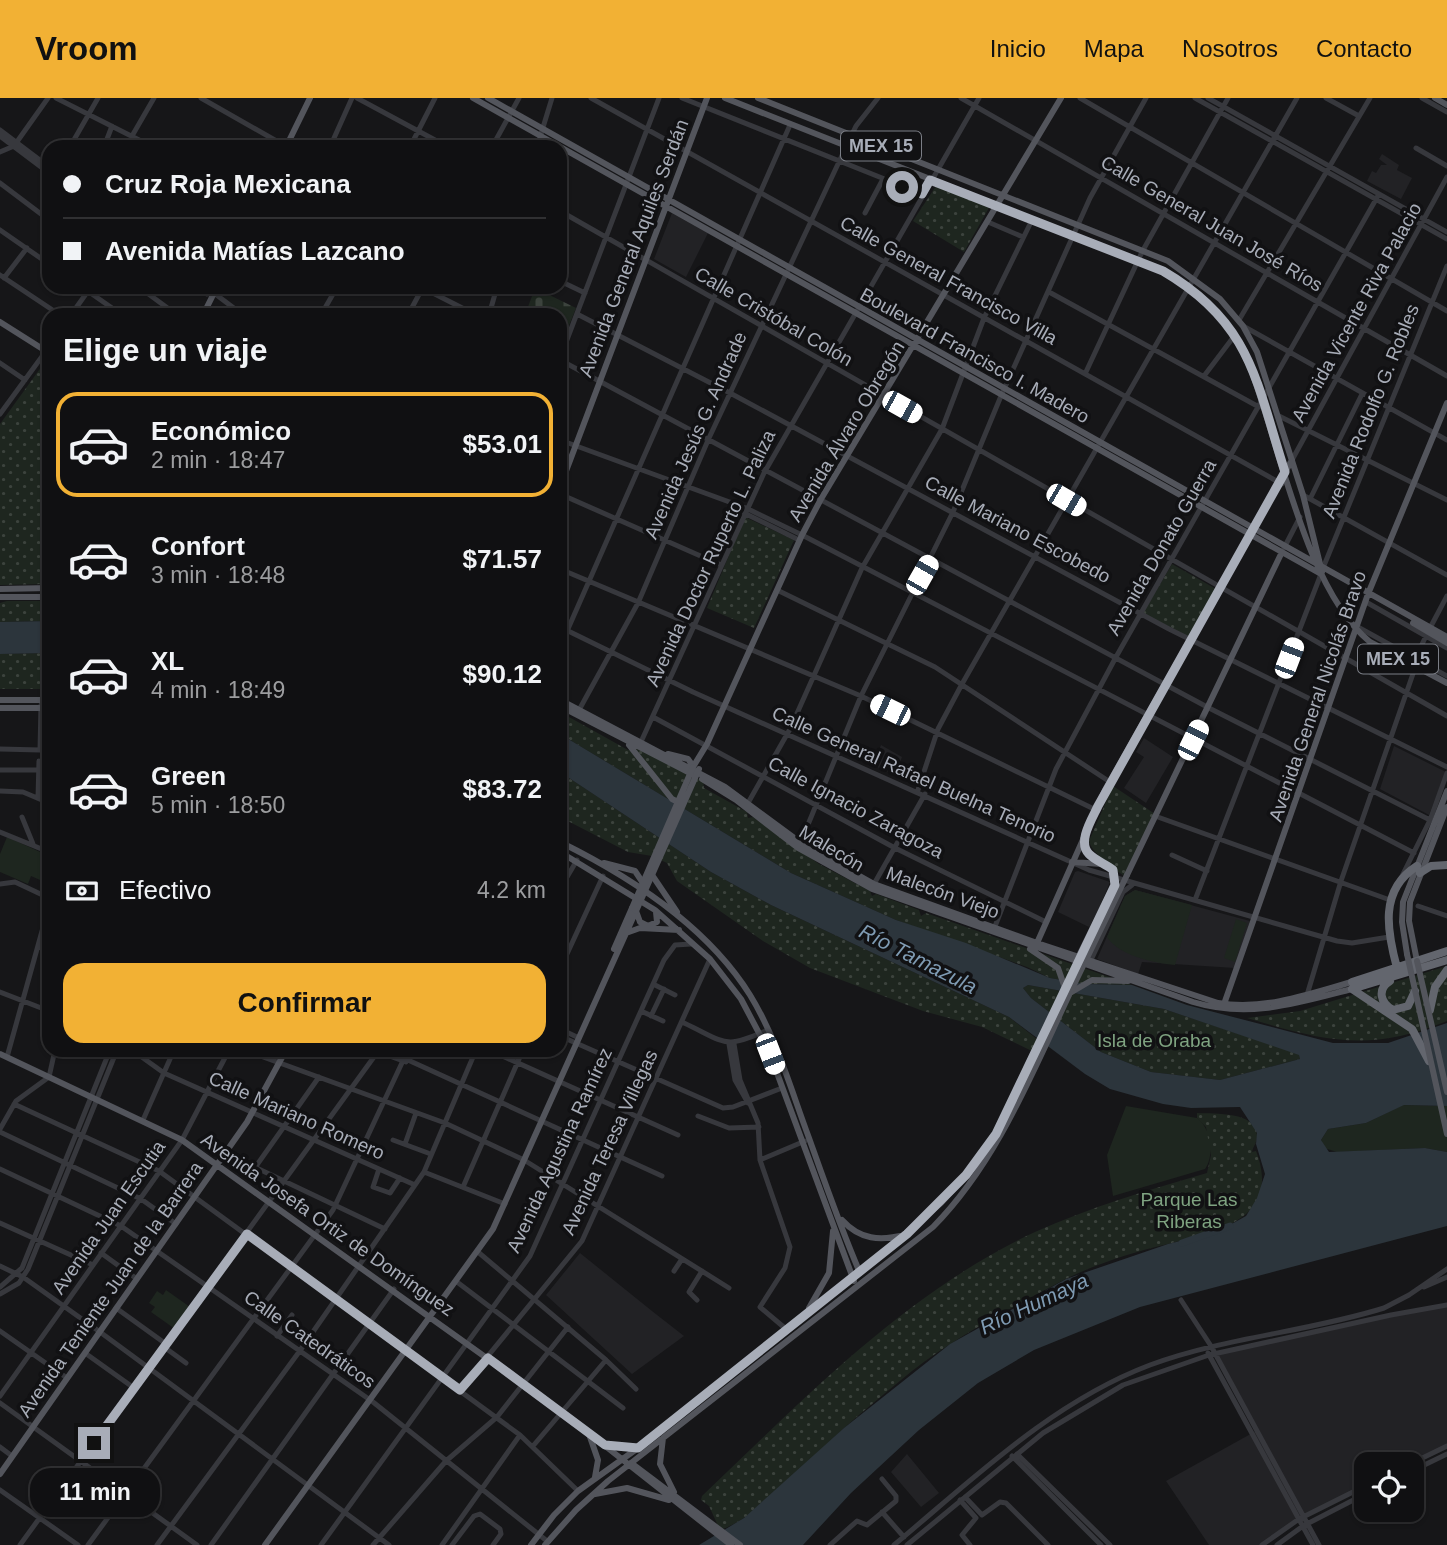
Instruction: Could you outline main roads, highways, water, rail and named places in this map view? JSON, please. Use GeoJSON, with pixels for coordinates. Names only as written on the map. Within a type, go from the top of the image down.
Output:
{"type":"FeatureCollection","features":[{"type":"Feature","properties":{"kind":"highway"},"geometry":{"type":"LineString","coordinates":[[1397,968],[1389,936],[1390,899],[1401,880],[1419,869],[1447,865]]}},
{"type":"Feature","properties":{"kind":"highway"},"geometry":{"type":"LineString","coordinates":[[1353,988],[1397,968],[1447,956]]}},
{"type":"Feature","properties":{"kind":"highway"},"geometry":{"type":"LineString","coordinates":[[1353,988],[1447,956]]}},
{"type":"Feature","properties":{"kind":"highway"},"geometry":{"type":"LineString","coordinates":[[1415,991],[1408,1006],[1393,1010],[1385,1004],[1381,996],[1389,982],[1419,967]]}},
{"type":"Feature","properties":{"kind":"highway"},"geometry":{"type":"LineString","coordinates":[[1430,1010],[1434,987],[1447,970]]}},
{"type":"Feature","properties":{"kind":"highway"},"geometry":{"type":"LineString","coordinates":[[1353,988],[1415,1032],[1434,1076]]}},
{"type":"Feature","properties":{"kind":"main road"},"geometry":{"type":"LineString","coordinates":[[290,140],[310,98]]}},
{"type":"Feature","properties":{"kind":"main road","name":"Boulevard Francisco I. Madero"},"geometry":{"type":"LineString","coordinates":[[473,98],[509,114],[555,140]]}},
{"type":"Feature","properties":{"kind":"main road","name":"Boulevard Francisco I. Madero"},"geometry":{"type":"LineString","coordinates":[[488,98],[509,114]]}},
{"type":"Feature","properties":{"kind":"main road","name":"Avenida General Aquiles Serdán"},"geometry":{"type":"LineString","coordinates":[[567,469],[707,98]]}},
{"type":"Feature","properties":{"kind":"main road","name":"MEX 15"},"geometry":{"type":"LineString","coordinates":[[724,98],[1163,271],[1190,287],[1213,306],[1235,335],[1252,370],[1261,404],[1321,570],[1356,626],[1370,642],[1415,668],[1447,682]]}},
{"type":"Feature","properties":{"kind":"main road","name":"MEX 15"},"geometry":{"type":"LineString","coordinates":[[758,98],[1168,261],[1220,299],[1241,323],[1257,352],[1306,497],[1321,570]]}},
{"type":"Feature","properties":{"kind":"main road","name":"Avenida Álvaro Obregón"},"geometry":{"type":"LineString","coordinates":[[607,971],[626,933],[643,883],[678,802],[821,499],[1061,98]]}},
{"type":"Feature","properties":{"kind":"main road"},"geometry":{"type":"LineString","coordinates":[[1435,98],[1447,105]]}},
{"type":"Feature","properties":{"kind":"main road","name":"Boulevard Francisco I. Madero"},"geometry":{"type":"LineString","coordinates":[[567,147],[1283,551],[1367,598],[1430,628],[1447,640]]}},
{"type":"Feature","properties":{"kind":"main road"},"geometry":{"type":"LineString","coordinates":[[0,322],[42,349]]}},
{"type":"Feature","properties":{"kind":"main road","name":"Avenida General Nicolás Bravo"},"geometry":{"type":"LineString","coordinates":[[1224,1007],[1356,626],[1447,402]]}},
{"type":"Feature","properties":{"kind":"main road","name":"Avenida Vicente Riva Palacio"},"geometry":{"type":"LineString","coordinates":[[1037,943],[1110,782],[1292,460]]}},
{"type":"Feature","properties":{"kind":"main road"},"geometry":{"type":"LineString","coordinates":[[546,1543],[590,1496],[920,1238],[966,1192],[991,1154],[1283,551]]}},
{"type":"Feature","properties":{"kind":"main road"},"geometry":{"type":"LineString","coordinates":[[0,589],[42,588]]}},
{"type":"Feature","properties":{"kind":"main road"},"geometry":{"type":"LineString","coordinates":[[0,597],[42,597]]}},
{"type":"Feature","properties":{"kind":"main road"},"geometry":{"type":"LineString","coordinates":[[1367,598],[1447,640]]}},
{"type":"Feature","properties":{"kind":"main road"},"geometry":{"type":"LineString","coordinates":[[1356,626],[1383,646],[1436,674]]}},
{"type":"Feature","properties":{"kind":"main road"},"geometry":{"type":"LineString","coordinates":[[0,700],[41,704]]}},
{"type":"Feature","properties":{"kind":"main road"},"geometry":{"type":"LineString","coordinates":[[0,708],[41,704]]}},
{"type":"Feature","properties":{"kind":"main road","name":"Malecón Viejo"},"geometry":{"type":"LineString","coordinates":[[567,704],[640,745],[657,751],[725,787],[799,845],[874,884],[994,930],[1091,960],[1224,1007],[1261,1004],[1353,988]]}},
{"type":"Feature","properties":{"kind":"main road","name":"Malecón"},"geometry":{"type":"LineString","coordinates":[[567,710],[640,745],[729,796],[799,845],[882,894],[994,930],[1018,941],[1137,982],[1224,1007],[1275,1009],[1353,988]]}},
{"type":"Feature","properties":{"kind":"main road"},"geometry":{"type":"LineString","coordinates":[[622,738],[643,760],[672,799],[678,802]]}},
{"type":"Feature","properties":{"kind":"main road"},"geometry":{"type":"LineString","coordinates":[[657,751],[688,759],[695,767]]}},
{"type":"Feature","properties":{"kind":"main road","name":"Avenida Álvaro Obregón"},"geometry":{"type":"LineString","coordinates":[[265,1545],[457,1282],[478,1252],[505,1204],[691,786],[695,767]]}},
{"type":"Feature","properties":{"kind":"main road"},"geometry":{"type":"LineString","coordinates":[[691,786],[701,784],[729,796]]}},
{"type":"Feature","properties":{"kind":"main road"},"geometry":{"type":"LineString","coordinates":[[1447,792],[1419,869],[1409,908],[1414,945],[1447,1092]]}},
{"type":"Feature","properties":{"kind":"main road"},"geometry":{"type":"LineString","coordinates":[[1447,807],[1402,910],[1407,954],[1447,1134]]}},
{"type":"Feature","properties":{"kind":"main road"},"geometry":{"type":"LineString","coordinates":[[1087,858],[1084,843],[1088,830]]}},
{"type":"Feature","properties":{"kind":"main road"},"geometry":{"type":"LineString","coordinates":[[567,846],[649,894],[682,920],[740,980],[768,1030],[805,1143],[857,1286]]}},
{"type":"Feature","properties":{"kind":"main road"},"geometry":{"type":"LineString","coordinates":[[567,855],[655,910],[710,959],[734,988],[761,1033],[805,1143],[839,1217],[863,1281]]}},
{"type":"Feature","properties":{"kind":"main road"},"geometry":{"type":"LineString","coordinates":[[1068,992],[1113,891],[1116,877],[1108,865],[1087,858],[1072,862]]}},
{"type":"Feature","properties":{"kind":"main road"},"geometry":{"type":"LineString","coordinates":[[596,861],[637,872],[643,883]]}},
{"type":"Feature","properties":{"kind":"main road"},"geometry":{"type":"LineString","coordinates":[[652,875],[682,920]]}},
{"type":"Feature","properties":{"kind":"main road"},"geometry":{"type":"LineString","coordinates":[[634,910],[640,922],[648,926],[657,922],[655,910]]}},
{"type":"Feature","properties":{"kind":"main road"},"geometry":{"type":"LineString","coordinates":[[626,933],[640,928],[679,930]]}},
{"type":"Feature","properties":{"kind":"main road"},"geometry":{"type":"LineString","coordinates":[[1018,941],[1058,968],[1068,992]]}},
{"type":"Feature","properties":{"kind":"main road"},"geometry":{"type":"LineString","coordinates":[[1068,992],[1087,981],[1137,982]]}},
{"type":"Feature","properties":{"kind":"main road","name":"Avenida Josefa Ortiz de Domínguez"},"geometry":{"type":"LineString","coordinates":[[4,1056],[143,1120],[218,1163],[562,1412],[680,1503]]}},
{"type":"Feature","properties":{"kind":"main road","name":"Avenida Teniente Juan de la Barrera"},"geometry":{"type":"LineString","coordinates":[[0,1474],[253,1113],[282,1057]]}},
{"type":"Feature","properties":{"kind":"main road"},"geometry":{"type":"LineString","coordinates":[[531,1545],[578,1492],[638,1448],[907,1234],[941,1203],[981,1158],[1013,1107]]}},
{"type":"Feature","properties":{"kind":"main road"},"geometry":{"type":"LineString","coordinates":[[839,1217],[865,1237],[880,1239],[907,1234]]}},
{"type":"Feature","properties":{"kind":"main road"},"geometry":{"type":"LineString","coordinates":[[801,1317],[818,1295],[829,1273],[834,1225]]}},
{"type":"Feature","properties":{"kind":"main road"},"geometry":{"type":"LineString","coordinates":[[588,1432],[598,1460],[595,1478]]}},
{"type":"Feature","properties":{"kind":"main road"},"geometry":{"type":"LineString","coordinates":[[663,1438],[662,1472],[680,1503],[732,1545]]}},
{"type":"Feature","properties":{"kind":"main road"},"geometry":{"type":"LineString","coordinates":[[605,1445],[638,1448]]}},
{"type":"Feature","properties":{"kind":"main road"},"geometry":{"type":"LineString","coordinates":[[590,1496],[627,1488],[680,1503],[740,1545]]}},
{"type":"Feature","properties":{"kind":"water"},"geometry":{"type":"Polygon","coordinates":[[[42,621],[42,653],[0,654],[0,622],[42,621]]]}},
{"type":"Feature","properties":{"kind":"water","name":"Río Tamazula"},"geometry":{"type":"Polygon","coordinates":[[[567,738],[791,873],[896,920],[966,943],[1050,978],[1085,984],[1132,985],[1187,1005],[1333,1043],[1388,1043],[1447,1023],[1447,1106],[1404,1105],[1366,1123],[1328,1129],[1321,1140],[1329,1152],[1425,1148],[1447,1152],[1447,1226],[1140,1307],[1034,1350],[978,1383],[919,1430],[851,1493],[803,1545],[699,1545],[744,1518],[844,1428],[950,1344],[1066,1279],[1168,1244],[1217,1232],[1246,1216],[1257,1198],[1265,1174],[1256,1144],[1257,1133],[1240,1107],[1191,1108],[1163,1104],[1110,1089],[1085,1074],[1009,1017],[771,905],[711,872],[567,777],[567,738]],[[1028,985],[1023,988],[1031,998],[1101,1052],[1151,1072],[1220,1080],[1300,1059],[1299,1055],[1164,1009],[1028,985]]]}},
{"type":"Feature","properties":{"kind":"waterway","name":"Río Humaya"},"geometry":{"type":"LineString","coordinates":[[1182,1243],[1230,1226]]}},
{"type":"Feature","properties":{"kind":"park label","name":"Isla de Oraba"},"geometry":{"type":"Point","coordinates":[1154,1040]}},
{"type":"Feature","properties":{"kind":"park label","name":"Parque Las Riberas"},"geometry":{"type":"Point","coordinates":[1189,1210]}}]}
